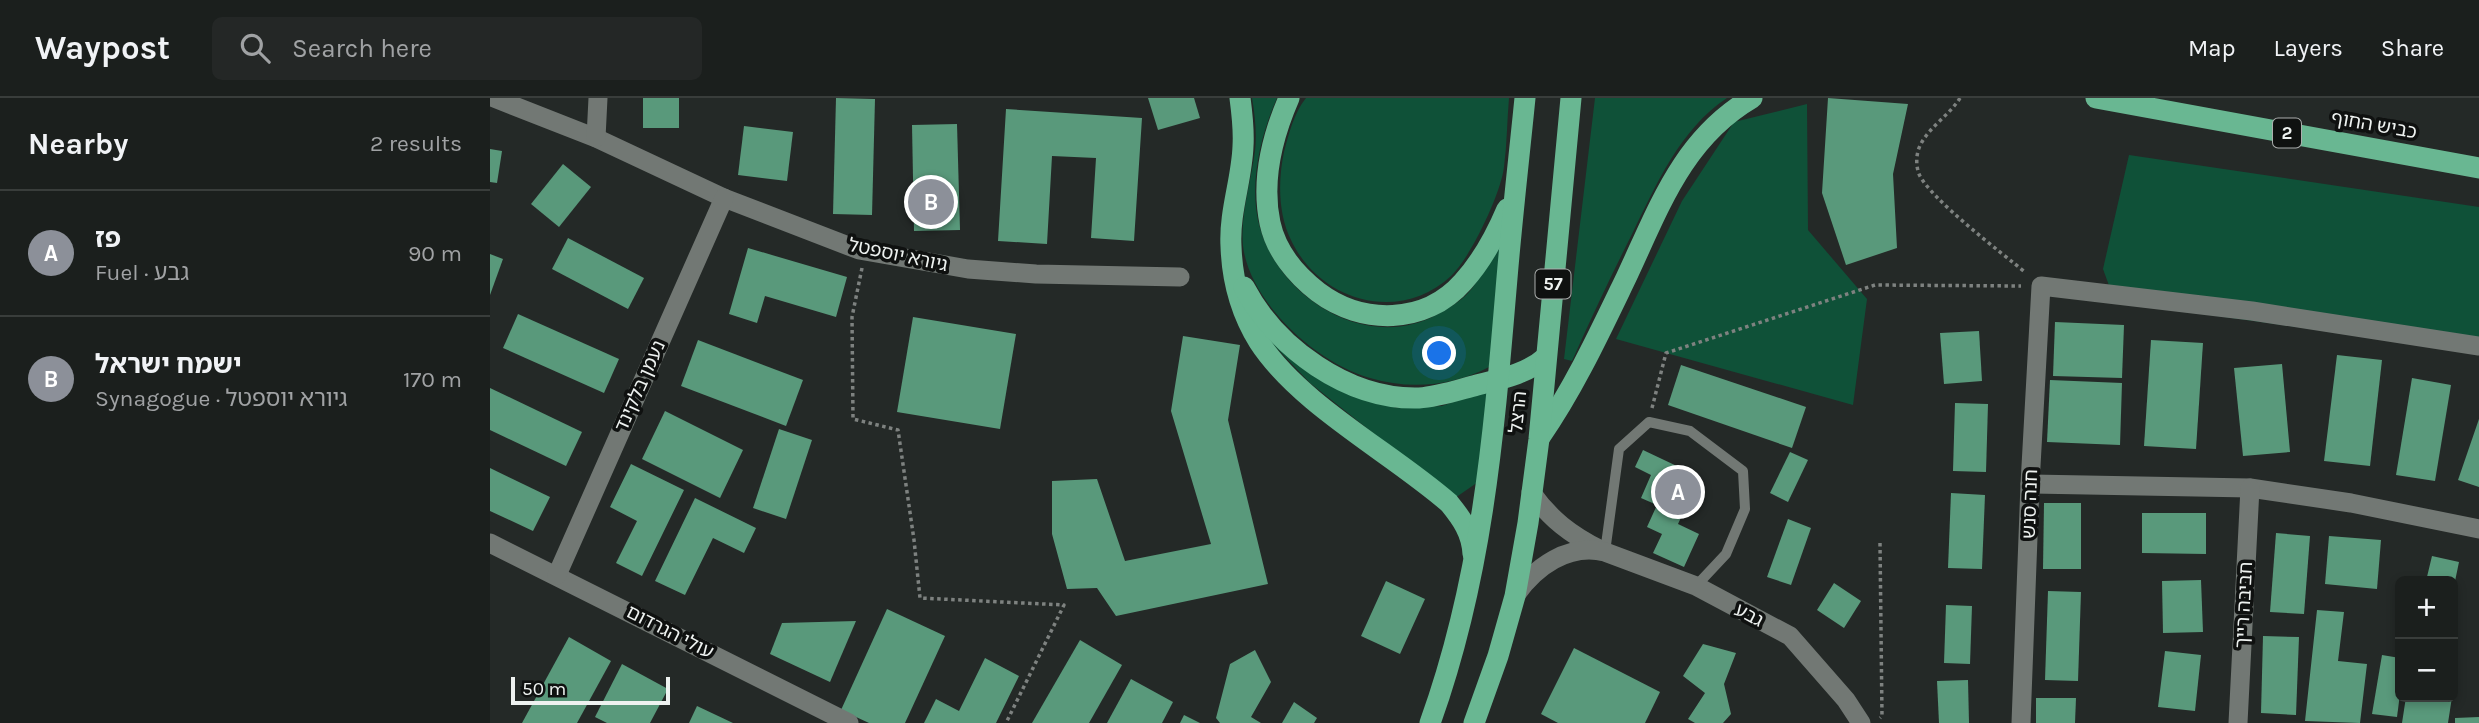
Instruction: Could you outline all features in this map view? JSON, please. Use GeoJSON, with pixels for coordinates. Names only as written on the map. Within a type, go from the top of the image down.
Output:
{"type":"FeatureCollection","features":[{"type":"Feature","properties":{"kind":"highway"},"geometry":{"type":"LineString","coordinates":[[1240,98],[1243,146],[1232,220],[1231,246],[1235,281],[1246,318],[1260,343],[1314,399],[1449,503],[1466,525],[1470,535],[1472,575]]}},
{"type":"Feature","properties":{"kind":"highway"},"geometry":{"type":"LineString","coordinates":[[1289,98],[1277,126],[1269,157],[1267,178],[1270,223],[1279,247],[1289,263],[1308,283],[1344,308],[1367,315],[1400,316],[1423,310],[1445,298],[1462,284],[1478,264],[1506,211],[1514,187]]}},
{"type":"Feature","properties":{"kind":"highway","name":"הרצל"},"geometry":{"type":"LineString","coordinates":[[1430,723],[1453,654],[1472,575],[1487,494],[1514,187],[1525,98]]}},
{"type":"Feature","properties":{"kind":"highway","name":"הרצל"},"geometry":{"type":"LineString","coordinates":[[1475,723],[1515,596],[1528,523],[1539,439],[1570,98]]}},
{"type":"Feature","properties":{"kind":"highway"},"geometry":{"type":"LineString","coordinates":[[1539,439],[1576,376],[1665,195],[1689,154],[1711,127],[1731,110],[1752,98]]}},
{"type":"Feature","properties":{"kind":"highway","name":"כביש החוף"},"geometry":{"type":"LineString","coordinates":[[2096,98],[2479,168]]}},
{"type":"Feature","properties":{"kind":"highway"},"geometry":{"type":"LineString","coordinates":[[1231,246],[1237,273],[1252,302],[1267,322],[1310,361],[1364,390],[1419,398],[1524,371],[1546,357]]}},
{"type":"Feature","properties":{"kind":"street","name":"גיורא יוספטל"},"geometry":{"type":"LineString","coordinates":[[494,98],[596,138],[724,198],[866,251],[968,269],[1036,274],[1180,277]]}},
{"type":"Feature","properties":{"kind":"street"},"geometry":{"type":"LineString","coordinates":[[596,138],[598,98]]}},
{"type":"Feature","properties":{"kind":"street","name":"נעמן בלקינד"},"geometry":{"type":"LineString","coordinates":[[557,575],[724,198]]}},
{"type":"Feature","properties":{"kind":"street"},"geometry":{"type":"LineString","coordinates":[[2040,286],[2252,311],[2479,346]]}},
{"type":"Feature","properties":{"kind":"street","name":"חנה סנש"},"geometry":{"type":"LineString","coordinates":[[2021,723],[2040,286]]}},
{"type":"Feature","properties":{"kind":"street"},"geometry":{"type":"LineString","coordinates":[[2030,484],[2250,488],[2351,503],[2479,529]]}},
{"type":"Feature","properties":{"kind":"street","name":"חביבה רייך"},"geometry":{"type":"LineString","coordinates":[[2238,723],[2250,488]]}},
{"type":"Feature","properties":{"kind":"street","name":"גבע"},"geometry":{"type":"LineString","coordinates":[[1531,492],[1545,513],[1562,527],[1605,552]]}},
{"type":"Feature","properties":{"kind":"street","name":"עולי הגרדום"},"geometry":{"type":"LineString","coordinates":[[490,543],[849,723]]}},
{"type":"Feature","properties":{"kind":"street","name":"גבע"},"geometry":{"type":"LineString","coordinates":[[1515,596],[1544,563],[1593,549],[1605,552],[1696,586],[1790,636],[1846,700],[1861,723]]}},
{"type":"Feature","properties":{"kind":"lane"},"geometry":{"type":"LineString","coordinates":[[1605,552],[1619,449],[1649,422],[1690,431],[1743,471],[1745,509],[1726,554],[1696,586]]}},
{"type":"Feature","properties":{"kind":"path"},"geometry":{"type":"LineString","coordinates":[[1960,98],[1920,145],[1917,159],[1919,174],[1934,195],[2040,286]]}},
{"type":"Feature","properties":{"kind":"path"},"geometry":{"type":"LineString","coordinates":[[866,251],[852,317],[853,418],[898,430],[920,598],[1064,605],[1006,723]]}},
{"type":"Feature","properties":{"kind":"path"},"geometry":{"type":"LineString","coordinates":[[1649,422],[1666,353],[1874,285],[2040,286]]}},
{"type":"Feature","properties":{"kind":"path"},"geometry":{"type":"LineString","coordinates":[[1873,723],[1882,716],[1880,543]]}},
{"type":"Feature","properties":{"kind":"green space"},"geometry":{"type":"Polygon","coordinates":[[[1252,98],[1277,98],[1265,129],[1258,162],[1255,196],[1260,228],[1271,254],[1287,277],[1307,297],[1331,313],[1356,323],[1384,327],[1411,324],[1438,314],[1461,299],[1473,287],[1506,228],[1489,367],[1461,378],[1431,384],[1400,384],[1370,378],[1329,359],[1308,345],[1272,309],[1258,289],[1248,267],[1243,246],[1244,210],[1256,145],[1252,98]]]}},
{"type":"Feature","properties":{"kind":"green space"},"geometry":{"type":"Polygon","coordinates":[[[1306,98],[1509,98],[1504,167],[1497,192],[1476,240],[1459,267],[1431,291],[1409,299],[1386,302],[1363,299],[1341,291],[1321,279],[1304,261],[1287,230],[1281,208],[1280,185],[1288,138],[1295,117],[1306,98]]]}},
{"type":"Feature","properties":{"kind":"green space"},"geometry":{"type":"Polygon","coordinates":[[[1595,98],[1727,98],[1696,125],[1671,159],[1650,196],[1572,361],[1564,359],[1595,98]]]}},
{"type":"Feature","properties":{"kind":"green space"},"geometry":{"type":"Polygon","coordinates":[[[1807,104],[1808,230],[1867,299],[1853,405],[1616,339],[1682,201],[1734,122],[1807,104]]]}},
{"type":"Feature","properties":{"kind":"green space"},"geometry":{"type":"Polygon","coordinates":[[[2129,155],[2479,207],[2479,352],[2115,302],[2103,269],[2129,155]]]}},
{"type":"Feature","properties":{"kind":"green space"},"geometry":{"type":"Polygon","coordinates":[[[1267,338],[1344,392],[1397,408],[1442,406],[1490,389],[1478,482],[1455,498],[1310,383],[1267,338]]]}},
{"type":"Feature","properties":{"kind":"building"},"geometry":{"type":"Polygon","coordinates":[[[643,98],[679,98],[679,128],[643,128],[643,98]]]}},
{"type":"Feature","properties":{"kind":"building"},"geometry":{"type":"Polygon","coordinates":[[[836,98],[875,99],[872,215],[833,214],[836,98]]]}},
{"type":"Feature","properties":{"kind":"building"},"geometry":{"type":"Polygon","coordinates":[[[1148,98],[1194,98],[1200,118],[1158,130],[1148,98]]]}},
{"type":"Feature","properties":{"kind":"building"},"geometry":{"type":"Polygon","coordinates":[[[1828,98],[1908,104],[1893,174],[1897,248],[1846,265],[1822,193],[1828,98]]]}},
{"type":"Feature","properties":{"kind":"building"},"geometry":{"type":"Polygon","coordinates":[[[1006,109],[1142,118],[1134,241],[1091,238],[1096,158],[1052,156],[1047,244],[998,241],[1006,109]]]}},
{"type":"Feature","properties":{"kind":"building"},"geometry":{"type":"Polygon","coordinates":[[[957,124],[960,230],[914,231],[912,125],[957,124]]]}},
{"type":"Feature","properties":{"kind":"building"},"geometry":{"type":"Polygon","coordinates":[[[744,126],[793,132],[787,181],[738,175],[744,126]]]}},
{"type":"Feature","properties":{"kind":"building"},"geometry":{"type":"Polygon","coordinates":[[[490,149],[502,151],[497,183],[490,182],[490,149]]]}},
{"type":"Feature","properties":{"kind":"building"},"geometry":{"type":"Polygon","coordinates":[[[563,164],[591,187],[559,227],[531,204],[563,164]]]}},
{"type":"Feature","properties":{"kind":"building"},"geometry":{"type":"Polygon","coordinates":[[[568,238],[644,278],[628,309],[552,269],[568,238]]]}},
{"type":"Feature","properties":{"kind":"building"},"geometry":{"type":"Polygon","coordinates":[[[748,248],[847,277],[836,317],[765,296],[757,323],[729,314],[748,248]]]}},
{"type":"Feature","properties":{"kind":"building"},"geometry":{"type":"Polygon","coordinates":[[[490,254],[503,259],[490,295],[490,254]]]}},
{"type":"Feature","properties":{"kind":"building"},"geometry":{"type":"Polygon","coordinates":[[[518,314],[619,359],[604,393],[503,348],[518,314]]]}},
{"type":"Feature","properties":{"kind":"building"},"geometry":{"type":"Polygon","coordinates":[[[913,317],[1016,334],[1000,429],[897,412],[913,317]]]}},
{"type":"Feature","properties":{"kind":"building"},"geometry":{"type":"Polygon","coordinates":[[[2055,322],[2124,325],[2122,378],[2053,376],[2055,322]]]}},
{"type":"Feature","properties":{"kind":"building"},"geometry":{"type":"Polygon","coordinates":[[[1979,331],[1982,381],[1944,384],[1940,333],[1979,331]]]}},
{"type":"Feature","properties":{"kind":"building"},"geometry":{"type":"Polygon","coordinates":[[[1183,336],[1240,345],[1228,420],[1268,584],[1116,616],[1097,588],[1067,589],[1052,534],[1052,481],[1097,479],[1125,561],[1211,544],[1171,411],[1183,336]]]}},
{"type":"Feature","properties":{"kind":"building"},"geometry":{"type":"Polygon","coordinates":[[[698,340],[803,380],[786,426],[681,386],[698,340]]]}},
{"type":"Feature","properties":{"kind":"building"},"geometry":{"type":"Polygon","coordinates":[[[2151,340],[2203,343],[2196,449],[2144,446],[2151,340]]]}},
{"type":"Feature","properties":{"kind":"building"},"geometry":{"type":"Polygon","coordinates":[[[2337,355],[2382,360],[2370,466],[2324,461],[2337,355]]]}},
{"type":"Feature","properties":{"kind":"building"},"geometry":{"type":"Polygon","coordinates":[[[2282,364],[2290,452],[2243,456],[2234,368],[2282,364]]]}},
{"type":"Feature","properties":{"kind":"building"},"geometry":{"type":"Polygon","coordinates":[[[1681,365],[1806,407],[1792,448],[1668,405],[1681,365]]]}},
{"type":"Feature","properties":{"kind":"building"},"geometry":{"type":"Polygon","coordinates":[[[2412,378],[2451,385],[2435,481],[2396,475],[2412,378]]]}},
{"type":"Feature","properties":{"kind":"building"},"geometry":{"type":"Polygon","coordinates":[[[2050,380],[2122,383],[2120,445],[2047,442],[2050,380]]]}},
{"type":"Feature","properties":{"kind":"building"},"geometry":{"type":"Polygon","coordinates":[[[490,388],[582,432],[566,466],[490,430],[490,388]]]}},
{"type":"Feature","properties":{"kind":"building"},"geometry":{"type":"Polygon","coordinates":[[[1955,403],[1988,404],[1986,472],[1953,471],[1955,403]]]}},
{"type":"Feature","properties":{"kind":"building"},"geometry":{"type":"Polygon","coordinates":[[[665,411],[743,450],[720,498],[642,459],[665,411]]]}},
{"type":"Feature","properties":{"kind":"building"},"geometry":{"type":"Polygon","coordinates":[[[2479,419],[2479,487],[2458,480],[2479,419]]]}},
{"type":"Feature","properties":{"kind":"building"},"geometry":{"type":"Polygon","coordinates":[[[779,429],[812,440],[786,519],[753,508],[779,429]]]}},
{"type":"Feature","properties":{"kind":"building"},"geometry":{"type":"Polygon","coordinates":[[[1643,450],[1700,477],[1678,524],[1699,534],[1684,567],[1653,553],[1662,534],[1647,527],[1657,505],[1641,498],[1651,475],[1635,467],[1643,450]]]}},
{"type":"Feature","properties":{"kind":"building"},"geometry":{"type":"Polygon","coordinates":[[[1790,452],[1808,460],[1788,502],[1770,493],[1790,452]]]}},
{"type":"Feature","properties":{"kind":"building"},"geometry":{"type":"Polygon","coordinates":[[[631,464],[684,490],[642,576],[616,563],[637,521],[610,507],[631,464]]]}},
{"type":"Feature","properties":{"kind":"building"},"geometry":{"type":"Polygon","coordinates":[[[490,468],[550,497],[533,531],[490,511],[490,468]]]}},
{"type":"Feature","properties":{"kind":"building"},"geometry":{"type":"Polygon","coordinates":[[[1951,493],[1985,495],[1982,569],[1948,568],[1951,493]]]}},
{"type":"Feature","properties":{"kind":"building"},"geometry":{"type":"Polygon","coordinates":[[[695,498],[756,528],[744,553],[713,538],[685,595],[655,581],[695,498]]]}},
{"type":"Feature","properties":{"kind":"building"},"geometry":{"type":"Polygon","coordinates":[[[2044,503],[2081,503],[2081,569],[2043,569],[2044,503]]]}},
{"type":"Feature","properties":{"kind":"building"},"geometry":{"type":"Polygon","coordinates":[[[2142,513],[2206,513],[2206,554],[2142,553],[2142,513]]]}},
{"type":"Feature","properties":{"kind":"building"},"geometry":{"type":"Polygon","coordinates":[[[1788,519],[1811,528],[1791,585],[1767,577],[1788,519]]]}},
{"type":"Feature","properties":{"kind":"building"},"geometry":{"type":"Polygon","coordinates":[[[2276,533],[2310,536],[2304,614],[2270,612],[2276,533]]]}},
{"type":"Feature","properties":{"kind":"building"},"geometry":{"type":"Polygon","coordinates":[[[2329,536],[2381,540],[2377,589],[2325,584],[2329,536]]]}},
{"type":"Feature","properties":{"kind":"building"},"geometry":{"type":"Polygon","coordinates":[[[2432,556],[2459,562],[2456,576],[2427,576],[2432,556]]]}},
{"type":"Feature","properties":{"kind":"building"},"geometry":{"type":"Polygon","coordinates":[[[2201,580],[2203,632],[2163,633],[2162,581],[2201,580]]]}},
{"type":"Feature","properties":{"kind":"building"},"geometry":{"type":"Polygon","coordinates":[[[1386,581],[1425,599],[1400,654],[1361,636],[1386,581]]]}},
{"type":"Feature","properties":{"kind":"building"},"geometry":{"type":"Polygon","coordinates":[[[1834,583],[1861,601],[1844,628],[1817,610],[1834,583]]]}},
{"type":"Feature","properties":{"kind":"building"},"geometry":{"type":"Polygon","coordinates":[[[2048,591],[2081,592],[2078,681],[2045,680],[2048,591]]]}},
{"type":"Feature","properties":{"kind":"building"},"geometry":{"type":"Polygon","coordinates":[[[1946,605],[1972,606],[1970,664],[1944,663],[1946,605]]]}},
{"type":"Feature","properties":{"kind":"building"},"geometry":{"type":"Polygon","coordinates":[[[887,609],[945,636],[905,723],[869,723],[841,710],[887,609]]]}},
{"type":"Feature","properties":{"kind":"building"},"geometry":{"type":"Polygon","coordinates":[[[2317,610],[2344,612],[2338,661],[2367,664],[2360,723],[2305,721],[2317,610]]]}},
{"type":"Feature","properties":{"kind":"building"},"geometry":{"type":"Polygon","coordinates":[[[856,621],[830,682],[770,654],[782,623],[856,621]]]}},
{"type":"Feature","properties":{"kind":"building"},"geometry":{"type":"Polygon","coordinates":[[[2263,636],[2299,637],[2296,715],[2261,713],[2263,636]]]}},
{"type":"Feature","properties":{"kind":"building"},"geometry":{"type":"Polygon","coordinates":[[[569,637],[611,661],[577,723],[522,723],[569,637]]]}},
{"type":"Feature","properties":{"kind":"building"},"geometry":{"type":"Polygon","coordinates":[[[1080,640],[1122,665],[1089,723],[1032,723],[1080,640]]]}},
{"type":"Feature","properties":{"kind":"building"},"geometry":{"type":"Polygon","coordinates":[[[1703,644],[1736,653],[1724,684],[1731,714],[1723,723],[1695,723],[1688,719],[1705,693],[1683,676],[1703,644]]]}},
{"type":"Feature","properties":{"kind":"building"},"geometry":{"type":"Polygon","coordinates":[[[1574,648],[1660,692],[1645,723],[1558,723],[1541,714],[1574,648]]]}},
{"type":"Feature","properties":{"kind":"building"},"geometry":{"type":"Polygon","coordinates":[[[1255,650],[1271,682],[1251,717],[1261,723],[1220,723],[1216,718],[1230,664],[1255,650]]]}},
{"type":"Feature","properties":{"kind":"building"},"geometry":{"type":"Polygon","coordinates":[[[2165,651],[2201,655],[2195,711],[2158,707],[2165,651]]]}},
{"type":"Feature","properties":{"kind":"building"},"geometry":{"type":"Polygon","coordinates":[[[2382,655],[2395,657],[2395,702],[2399,702],[2397,717],[2372,714],[2382,655]]]}},
{"type":"Feature","properties":{"kind":"building"},"geometry":{"type":"Polygon","coordinates":[[[985,658],[1019,676],[996,723],[924,723],[936,699],[959,711],[985,658]]]}},
{"type":"Feature","properties":{"kind":"building"},"geometry":{"type":"Polygon","coordinates":[[[622,664],[668,689],[650,723],[607,723],[595,717],[622,664]]]}},
{"type":"Feature","properties":{"kind":"building"},"geometry":{"type":"Polygon","coordinates":[[[1131,679],[1173,702],[1162,723],[1107,723],[1131,679]]]}},
{"type":"Feature","properties":{"kind":"building"},"geometry":{"type":"Polygon","coordinates":[[[1968,680],[1969,723],[1939,723],[1937,681],[1968,680]]]}},
{"type":"Feature","properties":{"kind":"building"},"geometry":{"type":"Polygon","coordinates":[[[2036,698],[2076,698],[2075,723],[2036,723],[2036,698]]]}},
{"type":"Feature","properties":{"kind":"building"},"geometry":{"type":"Polygon","coordinates":[[[1294,702],[1317,718],[1314,723],[1282,723],[1294,702]]]}},
{"type":"Feature","properties":{"kind":"building"},"geometry":{"type":"Polygon","coordinates":[[[2405,702],[2451,702],[2448,723],[2402,723],[2405,702]]]}},
{"type":"Feature","properties":{"kind":"building"},"geometry":{"type":"Polygon","coordinates":[[[697,706],[733,723],[689,723],[697,706]]]}},
{"type":"Feature","properties":{"kind":"building"},"geometry":{"type":"Polygon","coordinates":[[[1184,715],[1200,723],[1180,723],[1184,715]]]}},
{"type":"Feature","properties":{"kind":"building"},"geometry":{"type":"Polygon","coordinates":[[[2479,717],[2479,723],[2455,723],[2455,718],[2479,717]]]}},
{"type":"Feature","properties":{"kind":"place","name":"ישמח ישראל"},"geometry":{"type":"Point","coordinates":[931,202]}},
{"type":"Feature","properties":{"kind":"place","name":"פז"},"geometry":{"type":"Point","coordinates":[1678,492]}}]}
